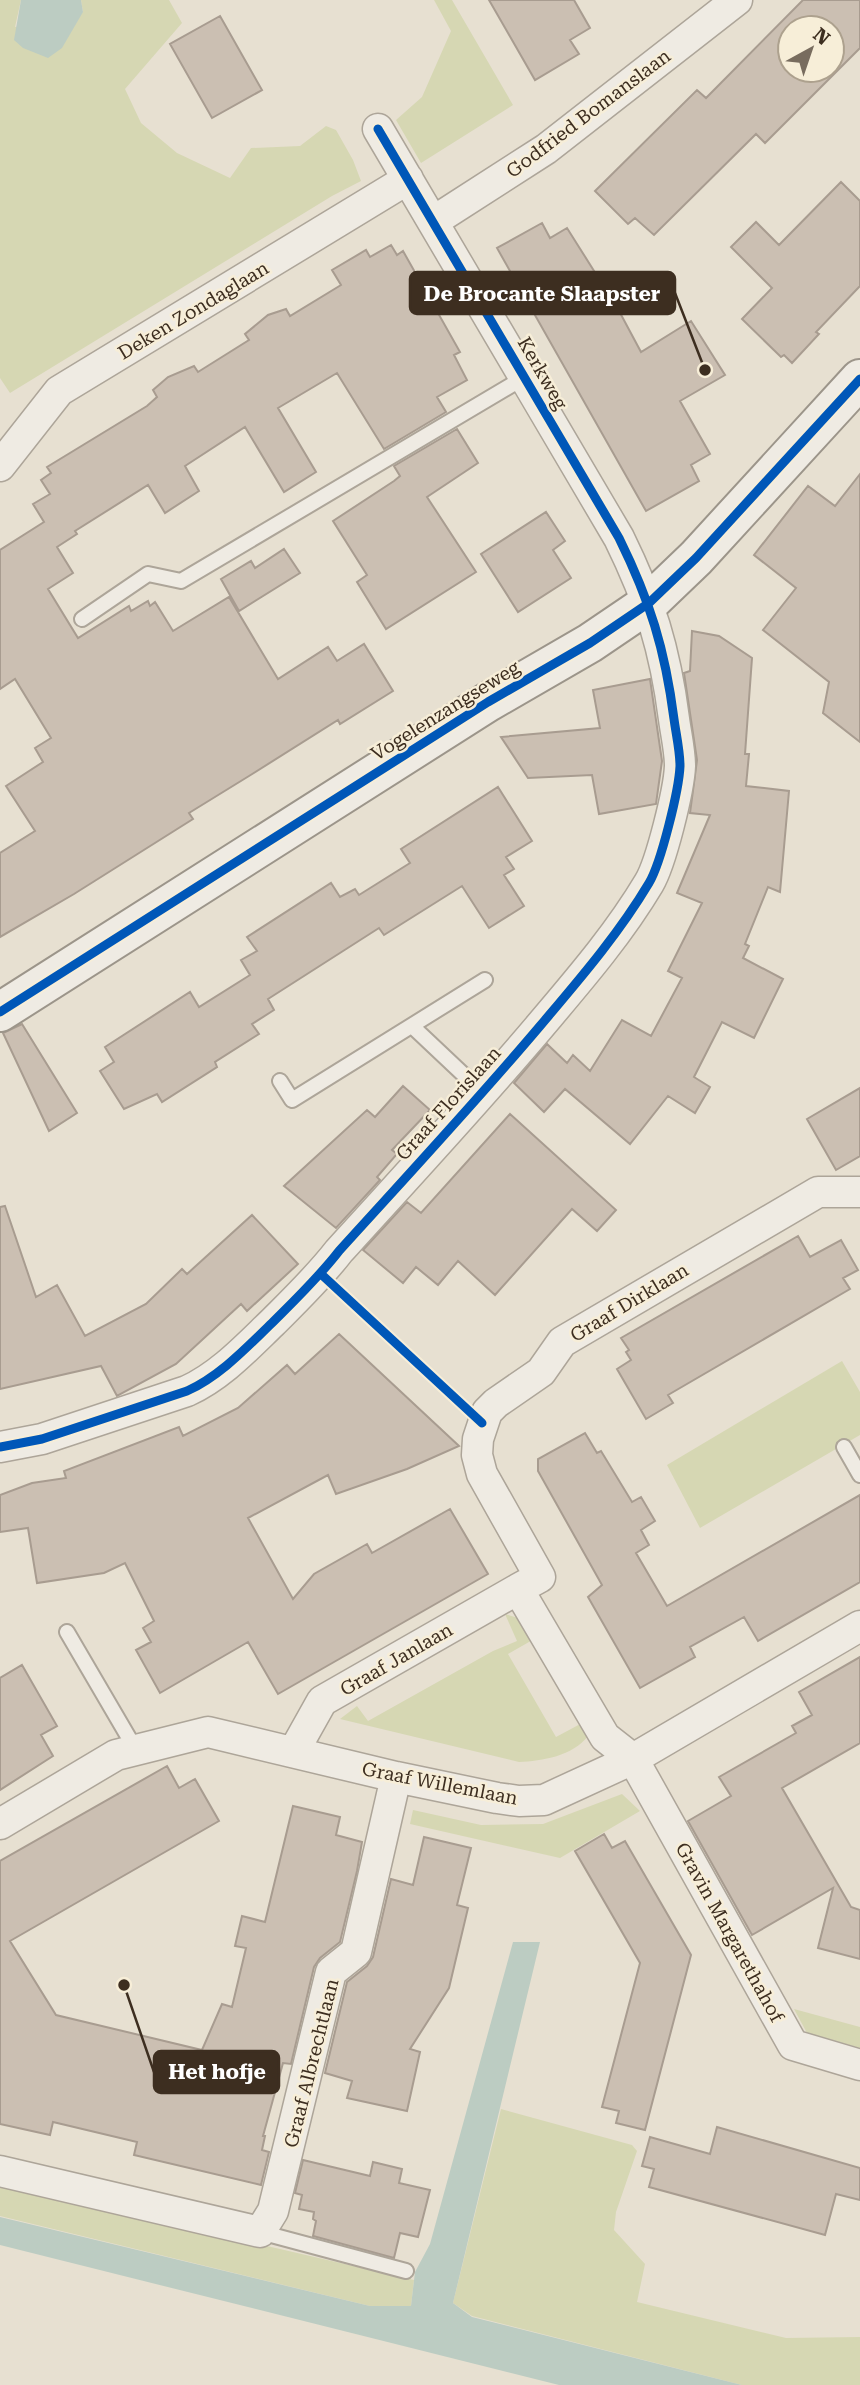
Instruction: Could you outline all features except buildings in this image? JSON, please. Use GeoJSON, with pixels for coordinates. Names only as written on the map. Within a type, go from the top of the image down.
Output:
{"type":"FeatureCollection","features":[{"type":"Feature","properties":{"kind":"main road","name":"Vogelenzangseweg"},"geometry":{"type":"LineString","coordinates":[[0,1012],[488,702],[590,643],[649,603],[696,558],[860,379]]}},
{"type":"Feature","properties":{"kind":"street","name":"Godfried Bomanslaan"},"geometry":{"type":"LineString","coordinates":[[434,221],[546,149],[737,0]]}},
{"type":"Feature","properties":{"kind":"street","name":"Kerkweg"},"geometry":{"type":"LineString","coordinates":[[378,129],[619,538],[649,603]]}},
{"type":"Feature","properties":{"kind":"street","name":"Deken Zondaglaan"},"geometry":{"type":"LineString","coordinates":[[4,451],[59,391],[408,179]]}},
{"type":"Feature","properties":{"kind":"street","name":"Graaf Florislaan"},"geometry":{"type":"LineString","coordinates":[[0,1447],[42,1438],[187,1391],[214,1376],[321,1274],[483,1093],[610,941],[650,881],[675,795],[680,766],[668,674],[649,603]]}},
{"type":"Feature","properties":{"kind":"street","name":"Graaf Dirklaan"},"geometry":{"type":"LineString","coordinates":[[518,1589],[540,1577],[482,1474],[477,1455],[478,1440],[487,1412],[541,1372],[562,1342],[586,1326],[818,1192],[860,1192]]}},
{"type":"Feature","properties":{"kind":"street","name":"Graaf Janlaan"},"geometry":{"type":"LineString","coordinates":[[294,1751],[323,1702],[518,1589]]}},
{"type":"Feature","properties":{"kind":"street"},"geometry":{"type":"LineString","coordinates":[[518,1589],[605,1737],[633,1759]]}},
{"type":"Feature","properties":{"kind":"street","name":"Graaf Willemlaan"},"geometry":{"type":"LineString","coordinates":[[0,1824],[116,1755],[208,1732],[497,1798],[544,1800],[633,1759],[860,1626]]}},
{"type":"Feature","properties":{"kind":"street","name":"Gravin Margarethahof"},"geometry":{"type":"LineString","coordinates":[[633,1759],[793,2045],[860,2065]]}},
{"type":"Feature","properties":{"kind":"street","name":"Graaf Albrechtlaan"},"geometry":{"type":"LineString","coordinates":[[260,2232],[273,2211],[331,1972],[356,1952],[396,1777]]}},
{"type":"Feature","properties":{"kind":"street"},"geometry":{"type":"LineString","coordinates":[[0,2171],[260,2232]]}},
{"type":"Feature","properties":{"kind":"lane"},"geometry":{"type":"LineString","coordinates":[[82,619],[148,574],[181,581],[525,377]]}},
{"type":"Feature","properties":{"kind":"lane"},"geometry":{"type":"LineString","coordinates":[[280,1081],[292,1100],[485,980]]}},
{"type":"Feature","properties":{"kind":"lane"},"geometry":{"type":"LineString","coordinates":[[412,1026],[483,1093]]}},
{"type":"Feature","properties":{"kind":"lane"},"geometry":{"type":"LineString","coordinates":[[844,1447],[860,1475]]}},
{"type":"Feature","properties":{"kind":"lane"},"geometry":{"type":"LineString","coordinates":[[67,1632],[136,1750]]}},
{"type":"Feature","properties":{"kind":"lane"},"geometry":{"type":"LineString","coordinates":[[260,2232],[406,2271]]}},
{"type":"Feature","properties":{"kind":"green space"},"geometry":{"type":"Polygon","coordinates":[[[0,0],[21,0],[15,27],[83,12],[81,0],[169,0],[182,23],[125,89],[141,123],[177,153],[230,178],[251,148],[300,146],[326,126],[336,130],[361,181],[332,196],[10,393],[0,378],[0,0]]]}},
{"type":"Feature","properties":{"kind":"green space"},"geometry":{"type":"Polygon","coordinates":[[[434,0],[452,0],[513,105],[421,163],[396,120],[422,97],[451,31],[434,0]]]}},
{"type":"Feature","properties":{"kind":"green space"},"geometry":{"type":"Polygon","coordinates":[[[842,1361],[860,1392],[860,1435],[700,1528],[667,1465],[842,1361]]]}},
{"type":"Feature","properties":{"kind":"green space"},"geometry":{"type":"Polygon","coordinates":[[[505,1614],[525,1620],[536,1638],[508,1654],[556,1737],[584,1722],[588,1736],[582,1743],[566,1753],[547,1759],[519,1762],[340,1719],[357,1706],[368,1721],[493,1651],[517,1641],[505,1614]]]}},
{"type":"Feature","properties":{"kind":"green space"},"geometry":{"type":"Polygon","coordinates":[[[622,1794],[640,1811],[560,1858],[410,1824],[413,1810],[481,1825],[543,1824],[622,1794]]]}},
{"type":"Feature","properties":{"kind":"green space"},"geometry":{"type":"Polygon","coordinates":[[[794,2009],[860,2027],[860,2048],[807,2033],[794,2009]]]}},
{"type":"Feature","properties":{"kind":"green space"},"geometry":{"type":"Polygon","coordinates":[[[501,2109],[632,2145],[637,2151],[616,2212],[614,2230],[645,2264],[637,2302],[786,2338],[860,2337],[860,2385],[742,2385],[472,2316],[453,2303],[501,2109]]]}},
{"type":"Feature","properties":{"kind":"green space"},"geometry":{"type":"Polygon","coordinates":[[[0,2184],[414,2280],[411,2306],[370,2306],[0,2216],[0,2184]]]}},
{"type":"Feature","properties":{"kind":"shaded area"},"geometry":{"type":"Polygon","coordinates":[[[21,0],[81,0],[83,12],[62,48],[48,58],[23,48],[14,40],[21,0]]]}},
{"type":"Feature","properties":{"kind":"shaded area"},"geometry":{"type":"Polygon","coordinates":[[[513,1942],[540,1942],[453,2303],[472,2317],[742,2385],[559,2385],[0,2245],[0,2217],[370,2306],[411,2306],[415,2272],[430,2244],[513,1942]]]}},
{"type":"Feature","properties":{"kind":"cycle path"},"geometry":{"type":"LineString","coordinates":[[0,1447],[42,1439],[187,1391],[211,1378],[242,1352],[315,1279],[569,992],[637,902],[654,873],[664,844],[676,792],[679,754],[661,648],[639,583],[619,538],[378,129]]}},
{"type":"Feature","properties":{"kind":"cycle path"},"geometry":{"type":"LineString","coordinates":[[0,1012],[488,702],[590,643],[649,603],[696,558],[860,379]]}},
{"type":"Feature","properties":{"kind":"cycle path"},"geometry":{"type":"LineString","coordinates":[[321,1274],[482,1423]]}},
{"type":"Feature","properties":{"kind":"place","name":"De Brocante Slaapster"},"geometry":{"type":"Point","coordinates":[705,370]}},
{"type":"Feature","properties":{"kind":"place","name":"Het hofje"},"geometry":{"type":"Point","coordinates":[124,1985]}}]}
